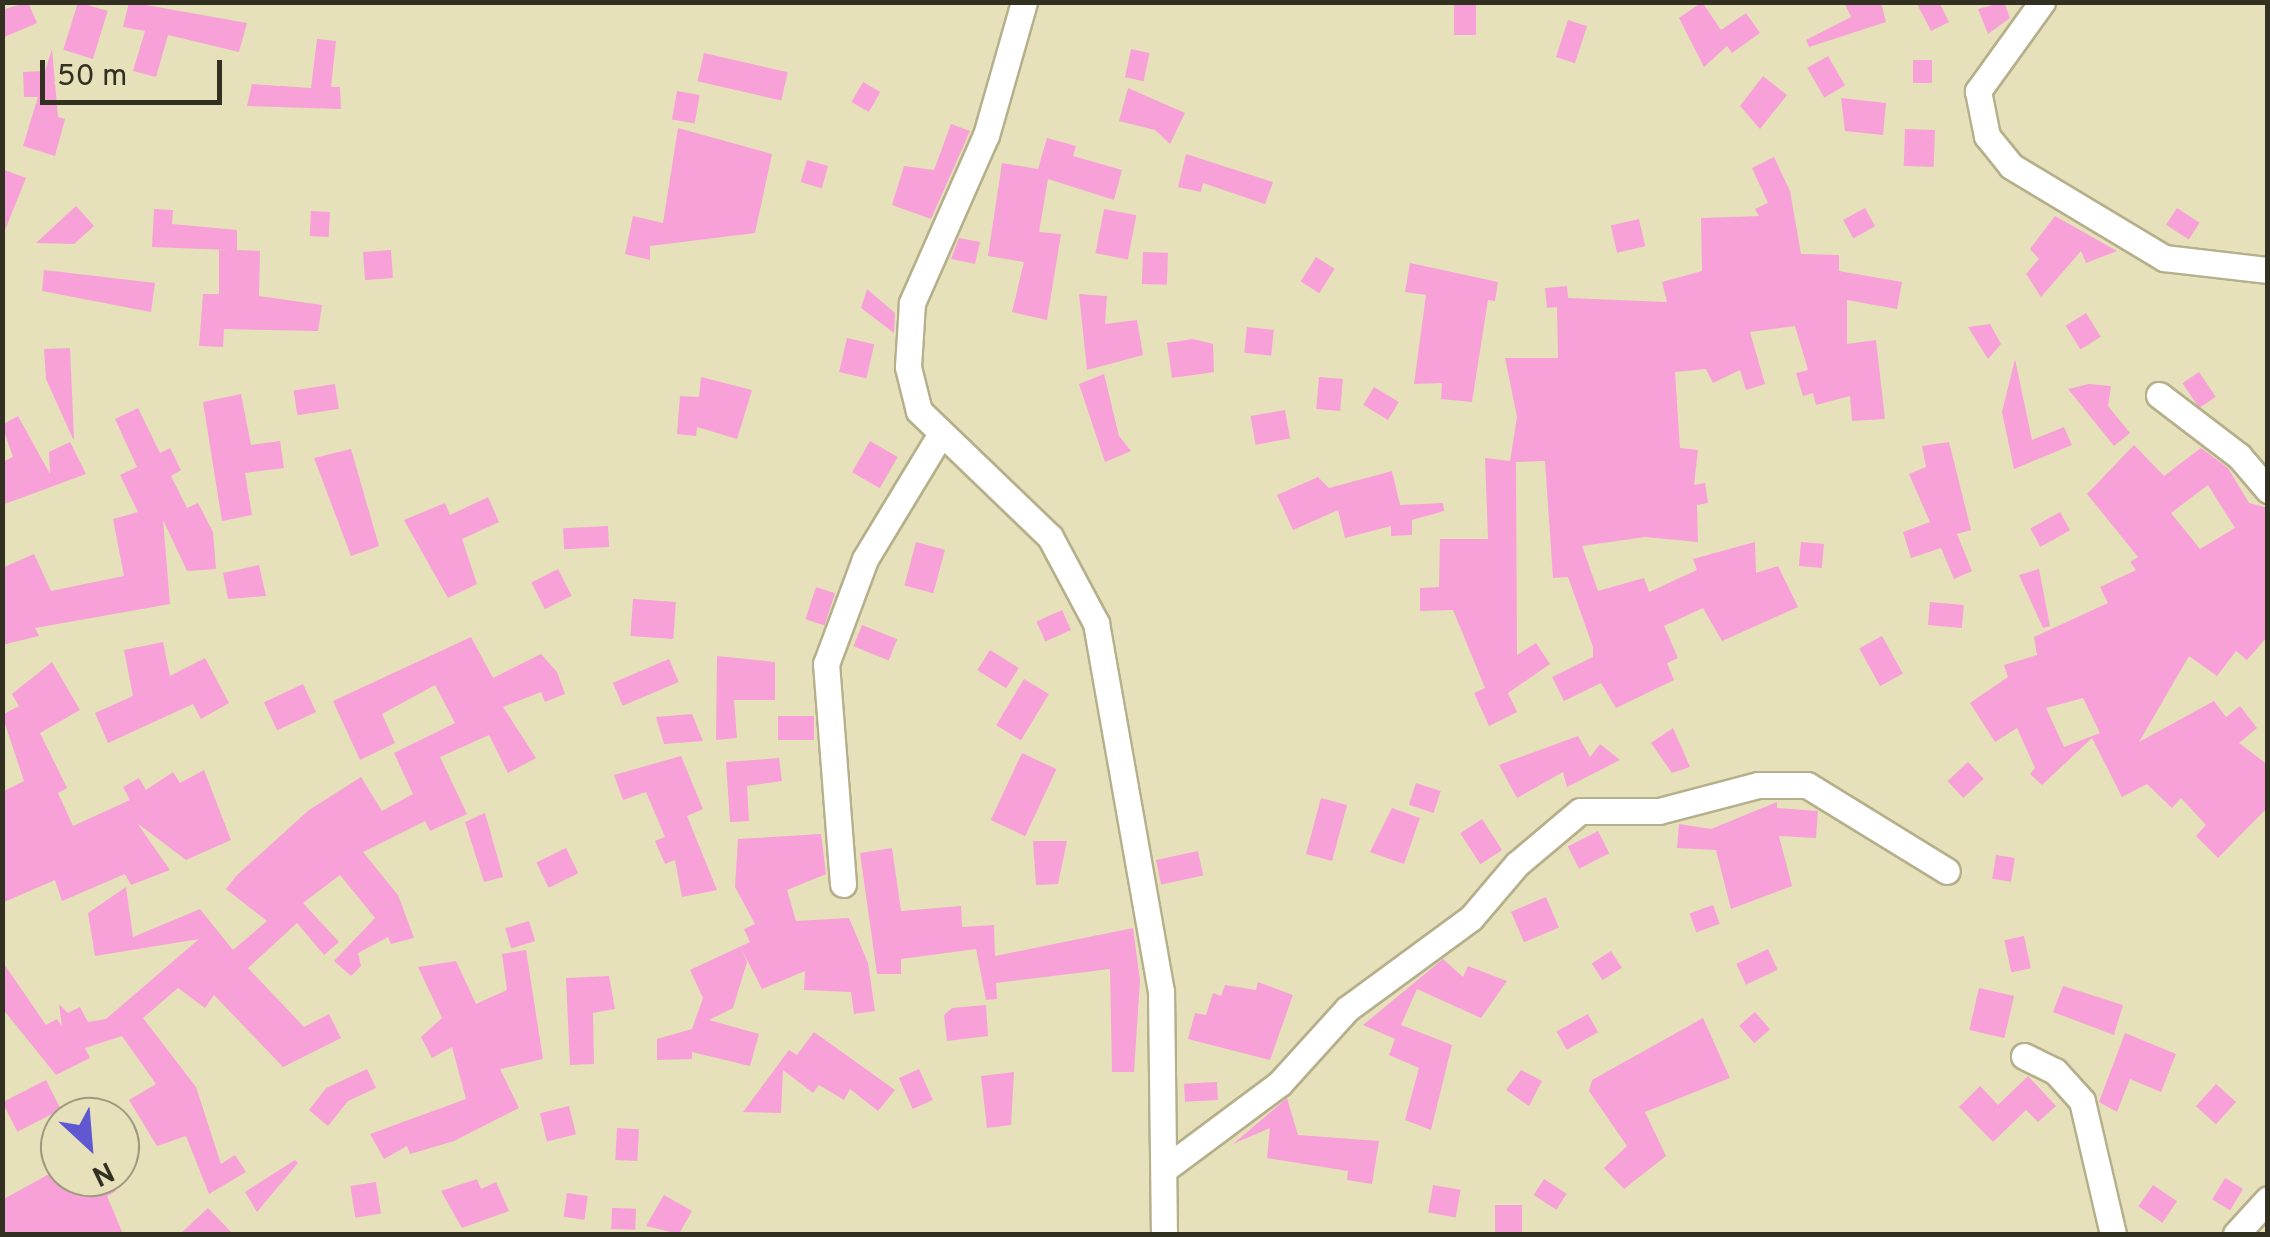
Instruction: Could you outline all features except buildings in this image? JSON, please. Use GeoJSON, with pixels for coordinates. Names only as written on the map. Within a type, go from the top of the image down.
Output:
{"type":"FeatureCollection","features":[{"type":"Feature","properties":{"kind":"street"},"geometry":{"type":"LineString","coordinates":[[1024,2],[986,135],[912,303],[912,393],[939,437],[1050,537],[1096,623],[1160,991],[1166,1168],[1160,1233]]}},
{"type":"Feature","properties":{"kind":"street"},"geometry":{"type":"LineString","coordinates":[[2042,2],[1978,92],[1987,136],[2011,166],[2164,258],[2268,270]]}},
{"type":"Feature","properties":{"kind":"street"},"geometry":{"type":"LineString","coordinates":[[2159,395],[2239,456],[2268,490]]}},
{"type":"Feature","properties":{"kind":"street"},"geometry":{"type":"LineString","coordinates":[[843,884],[826,664],[865,559],[939,437]]}},
{"type":"Feature","properties":{"kind":"street"},"geometry":{"type":"LineString","coordinates":[[1166,1168],[1280,1083],[1346,1009],[1471,918],[1517,864],[1580,811],[1658,811],[1758,786],[1807,785],[1948,870]]}},
{"type":"Feature","properties":{"kind":"street"},"geometry":{"type":"LineString","coordinates":[[2024,1056],[2055,1071],[2082,1101],[2113,1234]]}},
{"type":"Feature","properties":{"kind":"street"},"geometry":{"type":"LineString","coordinates":[[2236,1234],[2268,1200]]}}]}
